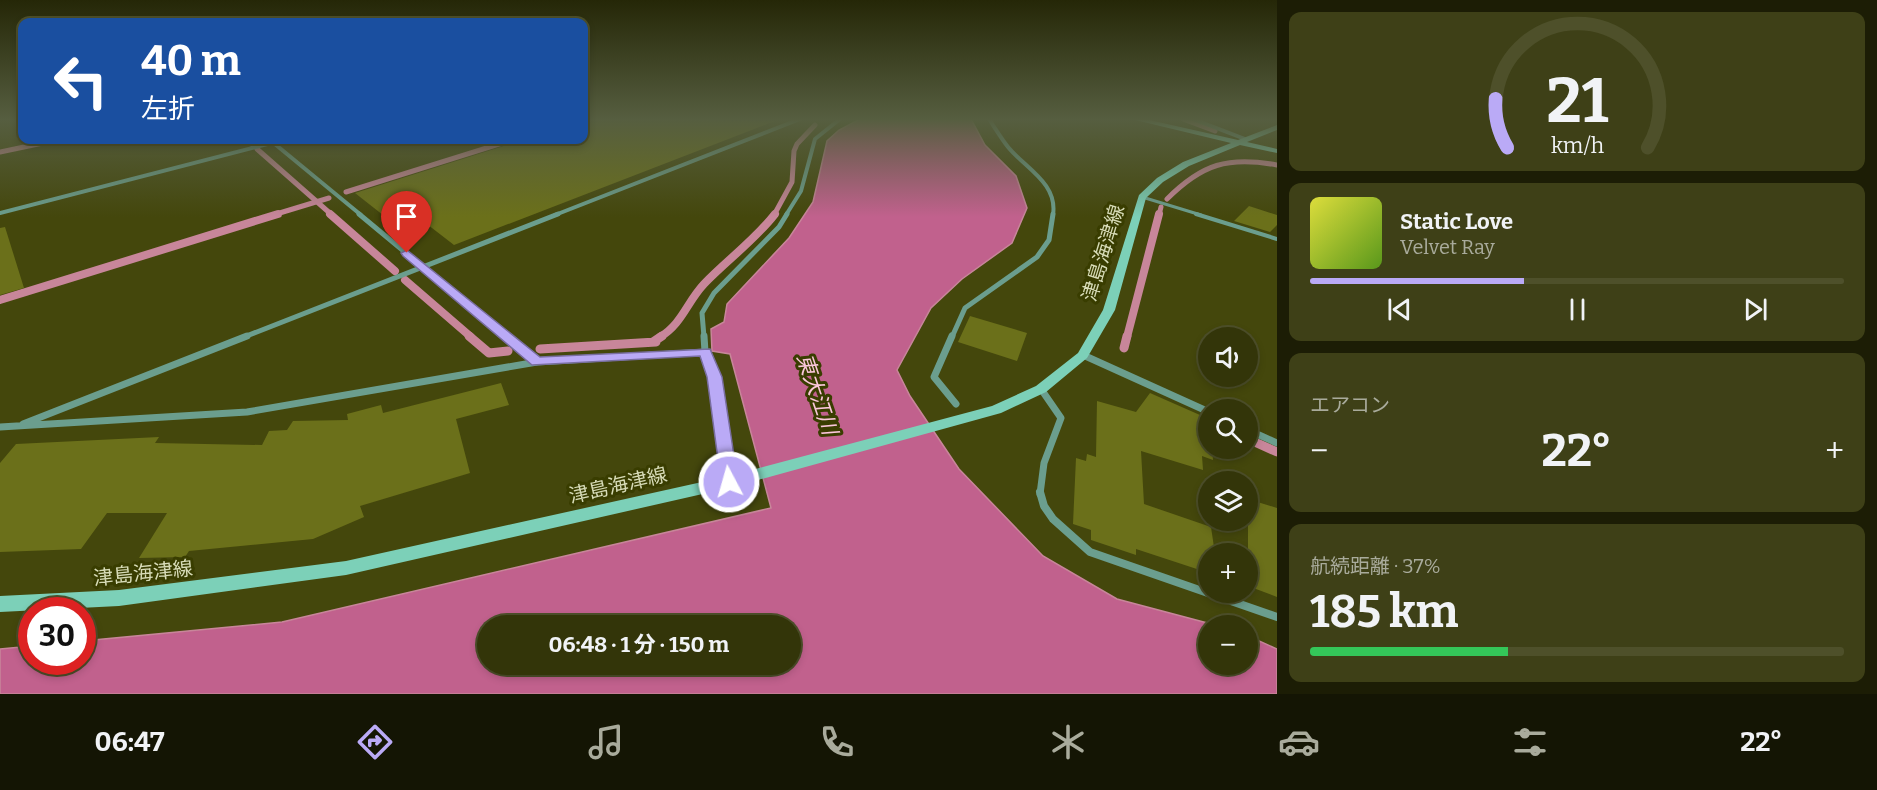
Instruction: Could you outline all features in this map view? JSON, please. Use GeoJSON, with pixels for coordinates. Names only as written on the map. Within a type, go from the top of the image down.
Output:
{"type":"FeatureCollection","features":[{"type":"Feature","properties":{"kind":"main road","name":"津島海津線"},"geometry":{"type":"LineString","coordinates":[[0,604],[119,598],[346,568],[729,482],[953,424],[1018,402],[1041,389],[1083,355],[1109,310],[1142,197],[1160,180],[1217,151]]}},
{"type":"Feature","properties":{"kind":"street"},"geometry":{"type":"LineString","coordinates":[[0,213],[232,151]]}},
{"type":"Feature","properties":{"kind":"street"},"geometry":{"type":"LineString","coordinates":[[284,151],[537,362]]}},
{"type":"Feature","properties":{"kind":"street"},"geometry":{"type":"LineString","coordinates":[[17,426],[718,151]]}},
{"type":"Feature","properties":{"kind":"street"},"geometry":{"type":"LineString","coordinates":[[729,482],[715,377],[705,352],[702,313],[714,293],[779,227],[801,191],[812,151]]}},
{"type":"Feature","properties":{"kind":"street"},"geometry":{"type":"LineString","coordinates":[[956,404],[934,377],[965,308],[1037,257],[1049,240],[1054,207],[1042,178],[1013,151]]}},
{"type":"Feature","properties":{"kind":"street"},"geometry":{"type":"LineString","coordinates":[[0,427],[247,412],[537,362],[705,352]]}},
{"type":"Feature","properties":{"kind":"street"},"geometry":{"type":"LineString","coordinates":[[1083,355],[1198,407]]}},
{"type":"Feature","properties":{"kind":"street"},"geometry":{"type":"LineString","coordinates":[[1041,389],[1061,418],[1039,474],[1038,499],[1049,516],[1066,533],[1090,552],[1277,617]]}},
{"type":"Feature","properties":{"kind":"street"},"geometry":{"type":"LineString","coordinates":[[1258,434],[1277,443]]}},
{"type":"Feature","properties":{"kind":"lane"},"geometry":{"type":"LineString","coordinates":[[1142,197],[1277,239]]}},
{"type":"Feature","properties":{"kind":"water","name":"東大江川"},"geometry":{"type":"Polygon","coordinates":[[[825,151],[991,151],[1016,176],[1027,208],[1012,243],[962,279],[931,308],[897,370],[910,396],[959,469],[1043,556],[1117,599],[1198,620],[1198,675],[1258,675],[1258,640],[1277,649],[1277,694],[0,694],[0,649],[18,647],[18,675],[96,675],[96,640],[282,622],[771,508],[730,354],[712,351],[711,329],[724,322],[727,304],[789,238],[813,202],[825,151]]]}},
{"type":"Feature","properties":{"kind":"building"},"geometry":{"type":"Polygon","coordinates":[[[487,151],[696,151],[454,245],[410,211],[388,219],[355,193],[487,151]]]}},
{"type":"Feature","properties":{"kind":"building"},"geometry":{"type":"Polygon","coordinates":[[[1249,206],[1277,215],[1277,225],[1270,232],[1234,221],[1249,206]]]}},
{"type":"Feature","properties":{"kind":"building"},"geometry":{"type":"Polygon","coordinates":[[[5,227],[24,288],[0,295],[0,228],[5,227]]]}},
{"type":"Feature","properties":{"kind":"building"},"geometry":{"type":"Polygon","coordinates":[[[970,316],[1027,333],[1017,361],[958,342],[970,316]]]}},
{"type":"Feature","properties":{"kind":"building"},"geometry":{"type":"Polygon","coordinates":[[[501,383],[509,405],[456,419],[470,473],[360,506],[364,517],[313,539],[189,551],[185,557],[139,558],[167,513],[107,513],[81,549],[0,552],[0,463],[16,444],[159,437],[155,443],[262,445],[269,431],[287,430],[293,421],[348,420],[347,414],[381,405],[383,413],[501,383]]]}},
{"type":"Feature","properties":{"kind":"building"},"geometry":{"type":"Polygon","coordinates":[[[1150,393],[1198,414],[1198,459],[1202,459],[1203,470],[1141,451],[1144,504],[1198,523],[1198,531],[1212,531],[1213,543],[1198,543],[1198,569],[1136,549],[1136,555],[1091,540],[1091,530],[1073,524],[1076,458],[1086,461],[1087,454],[1096,457],[1097,401],[1136,412],[1150,393]]]}},
{"type":"Feature","properties":{"kind":"building"},"geometry":{"type":"Polygon","coordinates":[[[1258,502],[1277,508],[1277,597],[1258,590],[1258,543],[1248,543],[1248,531],[1258,531],[1258,502]]]}},
{"type":"Feature","properties":{"kind":"waterway"},"geometry":{"type":"LineString","coordinates":[[260,151],[317,202]]}},
{"type":"Feature","properties":{"kind":"waterway"},"geometry":{"type":"LineString","coordinates":[[346,192],[476,151]]}},
{"type":"Feature","properties":{"kind":"waterway"},"geometry":{"type":"LineString","coordinates":[[774,215],[792,182],[794,151]]}},
{"type":"Feature","properties":{"kind":"waterway"},"geometry":{"type":"LineString","coordinates":[[1167,199],[1204,170],[1244,162],[1277,165]]}},
{"type":"Feature","properties":{"kind":"waterway"},"geometry":{"type":"LineString","coordinates":[[317,202],[329,198]]}},
{"type":"Feature","properties":{"kind":"waterway"},"geometry":{"type":"LineString","coordinates":[[273,215],[317,202]]}},
{"type":"Feature","properties":{"kind":"waterway"},"geometry":{"type":"LineString","coordinates":[[317,202],[332,215]]}},
{"type":"Feature","properties":{"kind":"waterway"},"geometry":{"type":"LineString","coordinates":[[1159,215],[1161,207]]}},
{"type":"Feature","properties":{"kind":"waterway"},"geometry":{"type":"LineString","coordinates":[[0,300],[278,214]]}},
{"type":"Feature","properties":{"kind":"waterway"},"geometry":{"type":"LineString","coordinates":[[330,214],[395,271]]}},
{"type":"Feature","properties":{"kind":"waterway"},"geometry":{"type":"LineString","coordinates":[[660,337],[674,326],[704,284],[759,233],[775,214]]}},
{"type":"Feature","properties":{"kind":"waterway"},"geometry":{"type":"LineString","coordinates":[[1127,337],[1159,214]]}},
{"type":"Feature","properties":{"kind":"waterway"},"geometry":{"type":"LineString","coordinates":[[405,280],[471,337]]}},
{"type":"Feature","properties":{"kind":"waterway"},"geometry":{"type":"LineString","coordinates":[[469,336],[489,353],[508,351]]}},
{"type":"Feature","properties":{"kind":"waterway"},"geometry":{"type":"LineString","coordinates":[[653,342],[662,336]]}},
{"type":"Feature","properties":{"kind":"waterway"},"geometry":{"type":"LineString","coordinates":[[1124,348],[1127,336]]}},
{"type":"Feature","properties":{"kind":"waterway"},"geometry":{"type":"LineString","coordinates":[[540,349],[656,342]]}},
{"type":"Feature","properties":{"kind":"waterway"},"geometry":{"type":"LineString","coordinates":[[1258,443],[1277,452]]}},
{"type":"Feature","properties":{"kind":"route"},"geometry":{"type":"LineString","coordinates":[[407,253],[537,362],[705,352],[715,377],[728,460],[729,482]]}}]}
